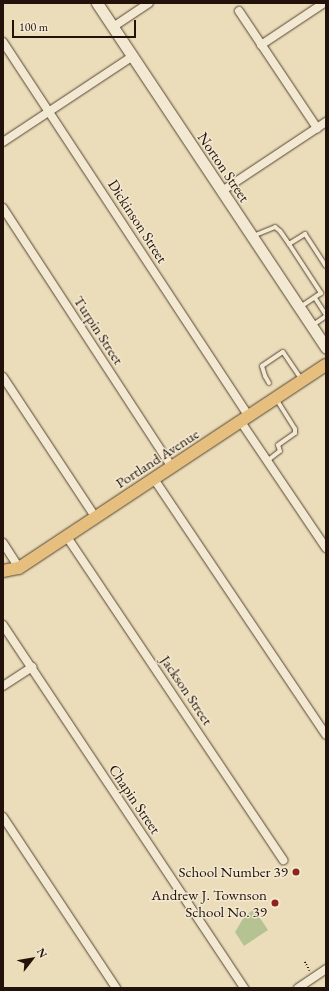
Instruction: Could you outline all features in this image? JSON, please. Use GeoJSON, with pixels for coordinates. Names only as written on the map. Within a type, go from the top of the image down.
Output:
{"type":"FeatureCollection","features":[{"type":"Feature","properties":{"kind":"main road","name":"Norton Street"},"geometry":{"type":"LineString","coordinates":[[97,3],[326,348]]}},
{"type":"Feature","properties":{"kind":"main road","name":"Portland Avenue"},"geometry":{"type":"LineString","coordinates":[[3,571],[19,568],[326,365]]}},
{"type":"Feature","properties":{"kind":"street"},"geometry":{"type":"LineString","coordinates":[[113,27],[149,3]]}},
{"type":"Feature","properties":{"kind":"street"},"geometry":{"type":"LineString","coordinates":[[261,45],[324,3]]}},
{"type":"Feature","properties":{"kind":"street"},"geometry":{"type":"LineString","coordinates":[[238,11],[317,128]]}},
{"type":"Feature","properties":{"kind":"street","name":"Dickinson Street"},"geometry":{"type":"LineString","coordinates":[[3,42],[245,419],[267,461],[326,548]]}},
{"type":"Feature","properties":{"kind":"street"},"geometry":{"type":"LineString","coordinates":[[3,142],[133,56]]}},
{"type":"Feature","properties":{"kind":"street"},"geometry":{"type":"LineString","coordinates":[[222,191],[326,122]]}},
{"type":"Feature","properties":{"kind":"street","name":"Turpin Street"},"geometry":{"type":"LineString","coordinates":[[3,208],[172,467]]}},
{"type":"Feature","properties":{"kind":"street"},"geometry":{"type":"LineString","coordinates":[[3,377],[96,518]]}},
{"type":"Feature","properties":{"kind":"street"},"geometry":{"type":"LineString","coordinates":[[154,479],[326,735]]}},
{"type":"Feature","properties":{"kind":"street","name":"Jackson Street"},"geometry":{"type":"LineString","coordinates":[[67,537],[283,860]]}},
{"type":"Feature","properties":{"kind":"street"},"geometry":{"type":"LineString","coordinates":[[3,543],[19,568]]}},
{"type":"Feature","properties":{"kind":"street","name":"Chapin Street"},"geometry":{"type":"LineString","coordinates":[[3,625],[244,988]]}},
{"type":"Feature","properties":{"kind":"street"},"geometry":{"type":"LineString","coordinates":[[3,686],[32,667]]}},
{"type":"Feature","properties":{"kind":"street"},"geometry":{"type":"LineString","coordinates":[[3,817],[116,988]]}},
{"type":"Feature","properties":{"kind":"street"},"geometry":{"type":"LineString","coordinates":[[298,988],[326,969]]}},
{"type":"Feature","properties":{"kind":"lane"},"geometry":{"type":"LineString","coordinates":[[252,236],[275,227],[280,231],[321,293]]}},
{"type":"Feature","properties":{"kind":"lane"},"geometry":{"type":"LineString","coordinates":[[289,244],[305,234],[326,266]]}},
{"type":"Feature","properties":{"kind":"lane"},"geometry":{"type":"LineString","coordinates":[[300,307],[326,289]]}},
{"type":"Feature","properties":{"kind":"lane"},"geometry":{"type":"LineString","coordinates":[[312,326],[326,316],[314,298]]}},
{"type":"Feature","properties":{"kind":"lane"},"geometry":{"type":"LineString","coordinates":[[269,383],[262,366],[283,352],[302,380]]}},
{"type":"Feature","properties":{"kind":"lane"},"geometry":{"type":"LineString","coordinates":[[267,461],[280,451],[278,445],[295,433],[295,429],[276,399]]}},
{"type":"Feature","properties":{"kind":"path"},"geometry":{"type":"LineString","coordinates":[[305,962],[310,971]]}},
{"type":"Feature","properties":{"kind":"green space"},"geometry":{"type":"Polygon","coordinates":[[[254,909],[268,930],[244,946],[235,932],[244,917],[254,909]]]}},
{"type":"Feature","properties":{"kind":"place","name":"School Number 39"},"geometry":{"type":"Point","coordinates":[296,872]}},
{"type":"Feature","properties":{"kind":"place","name":"Andrew J. Townson School No. 39"},"geometry":{"type":"Point","coordinates":[275,903]}}]}
